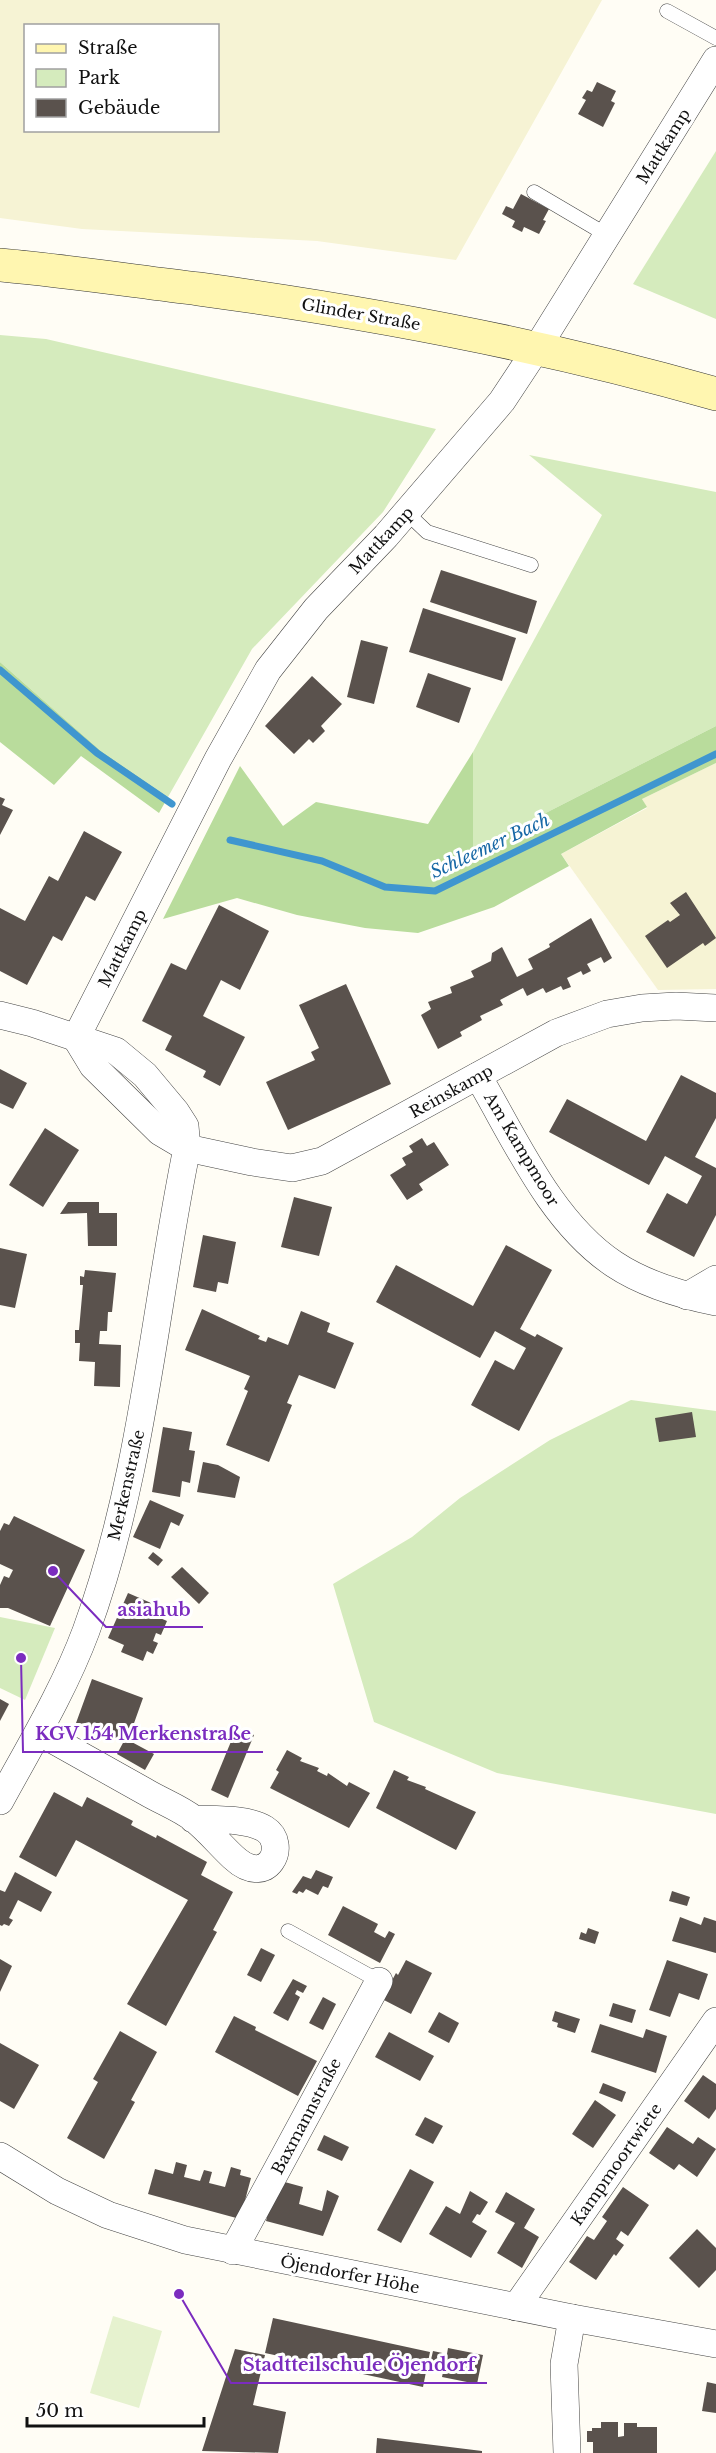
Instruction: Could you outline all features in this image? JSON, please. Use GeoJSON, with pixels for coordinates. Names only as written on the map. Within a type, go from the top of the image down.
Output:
{"type":"FeatureCollection","features":[{"type":"Feature","properties":{"kind":"main road","name":"Glinder Straße"},"geometry":{"type":"LineString","coordinates":[[0,266],[291,302],[405,320],[618,366],[716,394]]}},
{"type":"Feature","properties":{"kind":"street","name":"Mattkamp"},"geometry":{"type":"LineString","coordinates":[[76,1038],[218,759],[268,669],[316,609],[406,513],[502,402],[716,60]]}},
{"type":"Feature","properties":{"kind":"street","name":"Reinskamp"},"geometry":{"type":"LineString","coordinates":[[187,1148],[292,1168],[322,1161],[556,1033],[607,1014],[642,1008],[665,1006],[716,1008]]}},
{"type":"Feature","properties":{"kind":"street"},"geometry":{"type":"LineString","coordinates":[[0,1015],[32,1023],[116,1051],[145,1075],[176,1112],[185,1126],[187,1148]]}},
{"type":"Feature","properties":{"kind":"street","name":"Am Kampmoor"},"geometry":{"type":"LineString","coordinates":[[478,1076],[551,1201],[584,1240],[614,1264],[651,1284],[687,1296],[716,1302]]}},
{"type":"Feature","properties":{"kind":"street","name":"Merkenstraße"},"geometry":{"type":"LineString","coordinates":[[0,1801],[39,1731],[85,1632],[110,1553],[130,1476],[143,1413],[187,1148]]}},
{"type":"Feature","properties":{"kind":"street"},"geometry":{"type":"LineString","coordinates":[[687,1296],[716,1279]]}},
{"type":"Feature","properties":{"kind":"street"},"geometry":{"type":"LineString","coordinates":[[39,1731],[193,1819]]}},
{"type":"Feature","properties":{"kind":"street","name":"Baxmannstraße"},"geometry":{"type":"LineString","coordinates":[[233,2251],[379,1981]]}},
{"type":"Feature","properties":{"kind":"street","name":"Kampmoortwiete"},"geometry":{"type":"LineString","coordinates":[[516,2307],[716,2022]]}},
{"type":"Feature","properties":{"kind":"street","name":"Öjendorfer Höhe"},"geometry":{"type":"LineString","coordinates":[[0,2156],[57,2191],[108,2215],[185,2240],[572,2318],[716,2344]]}},
{"type":"Feature","properties":{"kind":"street"},"geometry":{"type":"LineString","coordinates":[[567,2453],[564,2364],[572,2318]]}},
{"type":"Feature","properties":{"kind":"lane"},"geometry":{"type":"LineString","coordinates":[[667,11],[716,38]]}},
{"type":"Feature","properties":{"kind":"lane"},"geometry":{"type":"LineString","coordinates":[[534,192],[607,235]]}},
{"type":"Feature","properties":{"kind":"lane"},"geometry":{"type":"LineString","coordinates":[[406,513],[427,532],[531,565]]}},
{"type":"Feature","properties":{"kind":"lane"},"geometry":{"type":"LineString","coordinates":[[288,1931],[379,1981]]}},
{"type":"Feature","properties":{"kind":"shaded area"},"geometry":{"type":"Polygon","coordinates":[[[0,0],[602,0],[456,260],[317,241],[82,229],[0,218],[0,0]]]}},
{"type":"Feature","properties":{"kind":"shaded area"},"geometry":{"type":"Polygon","coordinates":[[[716,763],[716,989],[658,990],[561,854],[647,808],[642,799],[716,763]]]}},
{"type":"Feature","properties":{"kind":"green space"},"geometry":{"type":"Polygon","coordinates":[[[716,151],[716,319],[633,284],[716,151]]]}},
{"type":"Feature","properties":{"kind":"green space"},"geometry":{"type":"Polygon","coordinates":[[[0,335],[46,339],[436,429],[383,512],[252,649],[168,797],[101,751],[0,662],[0,335]]]}},
{"type":"Feature","properties":{"kind":"green space"},"geometry":{"type":"Polygon","coordinates":[[[529,455],[716,492],[716,726],[473,850],[473,752],[602,515],[529,455]]]}},
{"type":"Feature","properties":{"kind":"green space"},"geometry":{"type":"Polygon","coordinates":[[[0,662],[101,751],[168,797],[159,813],[81,756],[54,785],[0,742],[0,662]]]}},
{"type":"Feature","properties":{"kind":"green space"},"geometry":{"type":"Polygon","coordinates":[[[716,726],[716,763],[642,799],[647,807],[561,854],[569,866],[494,907],[418,933],[365,928],[297,915],[237,898],[163,919],[240,766],[283,826],[316,802],[428,824],[473,752],[473,850],[716,726]]]}},
{"type":"Feature","properties":{"kind":"green space"},"geometry":{"type":"Polygon","coordinates":[[[631,1400],[716,1411],[716,1814],[497,1773],[374,1722],[333,1584],[412,1537],[460,1498],[550,1440],[631,1400]]]}},
{"type":"Feature","properties":{"kind":"green space"},"geometry":{"type":"Polygon","coordinates":[[[0,1617],[55,1628],[25,1700],[0,1688],[0,1617]]]}},
{"type":"Feature","properties":{"kind":"green space"},"geometry":{"type":"Polygon","coordinates":[[[113,2316],[162,2331],[139,2408],[90,2393],[113,2316]]]}},
{"type":"Feature","properties":{"kind":"building"},"geometry":{"type":"Polygon","coordinates":[[[597,82],[616,91],[611,101],[615,103],[603,127],[578,114],[586,100],[582,98],[587,90],[592,92],[597,82]]]}},
{"type":"Feature","properties":{"kind":"building"},"geometry":{"type":"Polygon","coordinates":[[[521,194],[549,209],[539,234],[524,227],[522,232],[512,227],[515,221],[502,214],[506,206],[513,209],[521,194]]]}},
{"type":"Feature","properties":{"kind":"building"},"geometry":{"type":"Polygon","coordinates":[[[441,570],[537,601],[527,634],[430,602],[441,570]]]}},
{"type":"Feature","properties":{"kind":"building"},"geometry":{"type":"Polygon","coordinates":[[[423,608],[516,638],[502,681],[409,652],[423,608]]]}},
{"type":"Feature","properties":{"kind":"building"},"geometry":{"type":"Polygon","coordinates":[[[361,640],[388,647],[374,704],[347,697],[361,640]]]}},
{"type":"Feature","properties":{"kind":"building"},"geometry":{"type":"Polygon","coordinates":[[[428,673],[471,688],[459,723],[416,707],[428,673]]]}},
{"type":"Feature","properties":{"kind":"building"},"geometry":{"type":"Polygon","coordinates":[[[312,676],[342,704],[321,726],[325,731],[313,743],[309,739],[294,754],[265,726],[312,676]]]}},
{"type":"Feature","properties":{"kind":"building"},"geometry":{"type":"Polygon","coordinates":[[[0,797],[5,799],[2,805],[13,810],[0,835],[0,797]]]}},
{"type":"Feature","properties":{"kind":"building"},"geometry":{"type":"Polygon","coordinates":[[[84,831],[122,852],[95,901],[86,896],[62,941],[53,936],[27,985],[0,971],[0,908],[25,921],[49,876],[58,881],[84,831]]]}},
{"type":"Feature","properties":{"kind":"building"},"geometry":{"type":"Polygon","coordinates":[[[686,892],[716,938],[705,946],[703,943],[667,968],[645,936],[668,920],[670,922],[680,915],[670,903],[686,892]]]}},
{"type":"Feature","properties":{"kind":"building"},"geometry":{"type":"Polygon","coordinates":[[[219,905],[269,931],[240,990],[221,980],[203,1016],[245,1037],[220,1086],[203,1077],[206,1071],[165,1050],[172,1036],[142,1021],[171,963],[186,970],[219,905]]]}},
{"type":"Feature","properties":{"kind":"building"},"geometry":{"type":"Polygon","coordinates":[[[591,918],[612,958],[604,963],[601,957],[587,964],[591,971],[583,975],[581,971],[567,978],[571,987],[563,990],[561,986],[546,993],[543,988],[527,996],[523,988],[500,1000],[503,1005],[480,1016],[482,1020],[460,1032],[462,1036],[438,1049],[421,1015],[431,1009],[428,1002],[452,993],[450,987],[474,977],[471,971],[491,961],[492,953],[502,947],[517,977],[533,969],[528,959],[550,947],[549,944],[591,918]]]}},
{"type":"Feature","properties":{"kind":"building"},"geometry":{"type":"Polygon","coordinates":[[[346,984],[391,1084],[288,1130],[266,1082],[315,1060],[311,1052],[319,1048],[299,1005],[346,984]]]}},
{"type":"Feature","properties":{"kind":"building"},"geometry":{"type":"Polygon","coordinates":[[[0,1069],[27,1083],[13,1109],[0,1103],[0,1069]]]}},
{"type":"Feature","properties":{"kind":"building"},"geometry":{"type":"Polygon","coordinates":[[[681,1075],[716,1093],[716,1118],[695,1157],[716,1168],[716,1215],[694,1257],[646,1232],[667,1193],[687,1204],[702,1176],[665,1156],[649,1185],[549,1132],[567,1099],[646,1141],[681,1075]]]}},
{"type":"Feature","properties":{"kind":"building"},"geometry":{"type":"Polygon","coordinates":[[[45,1128],[79,1150],[43,1207],[9,1185],[45,1128]]]}},
{"type":"Feature","properties":{"kind":"building"},"geometry":{"type":"Polygon","coordinates":[[[422,1138],[427,1146],[434,1142],[449,1165],[419,1184],[423,1190],[407,1200],[390,1175],[406,1165],[402,1158],[413,1152],[409,1146],[422,1138]]]}},
{"type":"Feature","properties":{"kind":"building"},"geometry":{"type":"Polygon","coordinates":[[[294,1197],[332,1207],[319,1256],[281,1247],[294,1197]]]}},
{"type":"Feature","properties":{"kind":"building"},"geometry":{"type":"Polygon","coordinates":[[[68,1202],[99,1202],[99,1213],[117,1213],[117,1246],[88,1246],[87,1213],[60,1214],[68,1202]]]}},
{"type":"Feature","properties":{"kind":"building"},"geometry":{"type":"Polygon","coordinates":[[[203,1235],[236,1242],[228,1284],[218,1282],[216,1292],[193,1287],[203,1235]]]}},
{"type":"Feature","properties":{"kind":"building"},"geometry":{"type":"Polygon","coordinates":[[[506,1245],[552,1270],[520,1329],[535,1337],[537,1334],[563,1348],[519,1431],[471,1405],[495,1360],[514,1370],[526,1348],[495,1331],[480,1358],[376,1302],[396,1265],[473,1306],[506,1245]]]}},
{"type":"Feature","properties":{"kind":"building"},"geometry":{"type":"Polygon","coordinates":[[[0,1248],[27,1254],[15,1308],[0,1305],[0,1248]]]}},
{"type":"Feature","properties":{"kind":"building"},"geometry":{"type":"Polygon","coordinates":[[[85,1270],[116,1273],[112,1312],[108,1312],[107,1331],[100,1331],[99,1344],[121,1345],[120,1387],[94,1386],[95,1362],[79,1361],[80,1343],[75,1343],[75,1330],[79,1330],[83,1285],[80,1285],[80,1276],[84,1277],[85,1270]]]}},
{"type":"Feature","properties":{"kind":"building"},"geometry":{"type":"Polygon","coordinates":[[[202,1309],[260,1336],[258,1339],[266,1342],[268,1337],[288,1345],[301,1311],[330,1323],[327,1332],[354,1343],[335,1389],[299,1375],[287,1403],[292,1405],[269,1462],[226,1445],[248,1391],[244,1389],[250,1376],[185,1350],[202,1309]]]}},
{"type":"Feature","properties":{"kind":"building"},"geometry":{"type":"Polygon","coordinates":[[[692,1412],[696,1437],[659,1442],[655,1418],[692,1412]]]}},
{"type":"Feature","properties":{"kind":"building"},"geometry":{"type":"Polygon","coordinates":[[[163,1427],[192,1432],[189,1450],[195,1451],[190,1483],[182,1481],[180,1497],[152,1492],[163,1427]]]}},
{"type":"Feature","properties":{"kind":"building"},"geometry":{"type":"Polygon","coordinates":[[[203,1462],[218,1465],[240,1477],[235,1498],[197,1492],[203,1462]]]}},
{"type":"Feature","properties":{"kind":"building"},"geometry":{"type":"Polygon","coordinates":[[[150,1500],[184,1515],[179,1526],[171,1522],[160,1549],[133,1537],[150,1500]]]}},
{"type":"Feature","properties":{"kind":"building"},"geometry":{"type":"Polygon","coordinates":[[[14,1516],[85,1550],[50,1626],[8,1608],[0,1608],[0,1585],[4,1576],[9,1578],[13,1570],[0,1564],[0,1531],[4,1523],[9,1525],[14,1516]]]}},
{"type":"Feature","properties":{"kind":"building"},"geometry":{"type":"Polygon","coordinates":[[[153,1552],[163,1560],[158,1566],[148,1558],[153,1552]]]}},
{"type":"Feature","properties":{"kind":"building"},"geometry":{"type":"Polygon","coordinates":[[[182,1567],[209,1593],[199,1604],[171,1577],[182,1567]]]}},
{"type":"Feature","properties":{"kind":"building"},"geometry":{"type":"Polygon","coordinates":[[[128,1593],[165,1609],[160,1618],[167,1621],[161,1635],[156,1633],[153,1641],[158,1643],[153,1654],[147,1651],[143,1661],[121,1652],[124,1645],[108,1638],[128,1593]]]}},
{"type":"Feature","properties":{"kind":"building"},"geometry":{"type":"Polygon","coordinates":[[[92,1679],[143,1698],[128,1740],[154,1754],[145,1770],[117,1754],[124,1741],[76,1723],[92,1679]]]}},
{"type":"Feature","properties":{"kind":"building"},"geometry":{"type":"Polygon","coordinates":[[[0,1699],[9,1704],[0,1721],[0,1699]]]}},
{"type":"Feature","properties":{"kind":"building"},"geometry":{"type":"Polygon","coordinates":[[[237,1727],[254,1735],[228,1798],[211,1790],[237,1727]]]}},
{"type":"Feature","properties":{"kind":"building"},"geometry":{"type":"Polygon","coordinates":[[[287,1750],[302,1758],[300,1761],[319,1768],[317,1771],[327,1776],[328,1773],[347,1786],[349,1782],[370,1793],[349,1828],[270,1788],[279,1772],[276,1770],[287,1750]]]}},
{"type":"Feature","properties":{"kind":"building"},"geometry":{"type":"Polygon","coordinates":[[[394,1770],[409,1777],[407,1780],[476,1812],[456,1850],[376,1808],[394,1770]]]}},
{"type":"Feature","properties":{"kind":"building"},"geometry":{"type":"Polygon","coordinates":[[[54,1792],[82,1807],[87,1797],[133,1821],[131,1825],[156,1838],[157,1835],[207,1862],[201,1875],[233,1892],[213,1930],[217,1932],[166,2026],[127,2004],[188,1900],[76,1840],[56,1877],[19,1857],[54,1792]]]}},
{"type":"Feature","properties":{"kind":"building"},"geometry":{"type":"Polygon","coordinates":[[[316,1870],[333,1877],[328,1888],[323,1886],[318,1895],[306,1889],[303,1893],[292,1892],[303,1876],[311,1879],[316,1870]]]}},
{"type":"Feature","properties":{"kind":"building"},"geometry":{"type":"Polygon","coordinates":[[[15,1872],[52,1892],[41,1912],[18,1900],[9,1918],[13,1920],[9,1926],[4,1924],[2,1926],[0,1925],[0,1890],[5,1892],[15,1872]]]}},
{"type":"Feature","properties":{"kind":"building"},"geometry":{"type":"Polygon","coordinates":[[[672,1891],[690,1897],[687,1906],[669,1901],[672,1891]]]}},
{"type":"Feature","properties":{"kind":"building"},"geometry":{"type":"Polygon","coordinates":[[[343,1906],[378,1924],[374,1932],[385,1938],[389,1931],[395,1934],[380,1963],[328,1935],[343,1906]]]}},
{"type":"Feature","properties":{"kind":"building"},"geometry":{"type":"Polygon","coordinates":[[[680,1917],[701,1925],[704,1917],[716,1921],[716,1953],[672,1941],[680,1917]]]}},
{"type":"Feature","properties":{"kind":"building"},"geometry":{"type":"Polygon","coordinates":[[[588,1928],[599,1932],[595,1944],[579,1939],[581,1932],[586,1934],[588,1928]]]}},
{"type":"Feature","properties":{"kind":"building"},"geometry":{"type":"Polygon","coordinates":[[[261,1948],[275,1955],[261,1982],[247,1975],[261,1948]]]}},
{"type":"Feature","properties":{"kind":"building"},"geometry":{"type":"Polygon","coordinates":[[[0,1959],[12,1966],[0,1992],[0,1959]]]}},
{"type":"Feature","properties":{"kind":"building"},"geometry":{"type":"Polygon","coordinates":[[[406,1960],[432,1973],[411,2014],[382,1999],[406,1960]]]}},
{"type":"Feature","properties":{"kind":"building"},"geometry":{"type":"Polygon","coordinates":[[[667,1960],[708,1974],[699,2000],[679,1993],[670,2017],[649,2010],[667,1960]]]}},
{"type":"Feature","properties":{"kind":"building"},"geometry":{"type":"Polygon","coordinates":[[[293,1979],[307,1986],[303,1993],[297,1990],[295,1994],[300,1997],[288,2021],[273,2013],[293,1979]]]}},
{"type":"Feature","properties":{"kind":"building"},"geometry":{"type":"Polygon","coordinates":[[[323,1997],[336,2004],[323,2030],[309,2023],[323,1997]]]}},
{"type":"Feature","properties":{"kind":"building"},"geometry":{"type":"Polygon","coordinates":[[[613,2003],[636,2010],[632,2023],[609,2016],[613,2003]]]}},
{"type":"Feature","properties":{"kind":"building"},"geometry":{"type":"Polygon","coordinates":[[[555,2011],[580,2019],[575,2033],[557,2027],[558,2023],[552,2021],[555,2011]]]}},
{"type":"Feature","properties":{"kind":"building"},"geometry":{"type":"Polygon","coordinates":[[[439,2012],[459,2023],[449,2043],[428,2032],[439,2012]]]}},
{"type":"Feature","properties":{"kind":"building"},"geometry":{"type":"Polygon","coordinates":[[[234,2016],[256,2027],[255,2030],[317,2061],[298,2096],[215,2052],[234,2016]]]}},
{"type":"Feature","properties":{"kind":"building"},"geometry":{"type":"Polygon","coordinates":[[[600,2024],[643,2038],[646,2029],[667,2036],[656,2073],[591,2052],[600,2024]]]}},
{"type":"Feature","properties":{"kind":"building"},"geometry":{"type":"Polygon","coordinates":[[[120,2031],[157,2052],[131,2100],[135,2102],[104,2159],[67,2138],[98,2082],[93,2079],[120,2031]]]}},
{"type":"Feature","properties":{"kind":"building"},"geometry":{"type":"Polygon","coordinates":[[[389,2032],[434,2056],[420,2081],[375,2057],[389,2032]]]}},
{"type":"Feature","properties":{"kind":"building"},"geometry":{"type":"Polygon","coordinates":[[[0,2043],[39,2065],[14,2109],[0,2101],[0,2043]]]}},
{"type":"Feature","properties":{"kind":"building"},"geometry":{"type":"Polygon","coordinates":[[[703,2075],[716,2084],[716,2109],[709,2119],[684,2101],[703,2075]]]}},
{"type":"Feature","properties":{"kind":"building"},"geometry":{"type":"Polygon","coordinates":[[[603,2083],[626,2092],[622,2102],[599,2093],[603,2083]]]}},
{"type":"Feature","properties":{"kind":"building"},"geometry":{"type":"Polygon","coordinates":[[[595,2100],[616,2115],[593,2148],[572,2134],[595,2100]]]}},
{"type":"Feature","properties":{"kind":"building"},"geometry":{"type":"Polygon","coordinates":[[[425,2117],[443,2126],[433,2144],[415,2135],[425,2117]]]}},
{"type":"Feature","properties":{"kind":"building"},"geometry":{"type":"Polygon","coordinates":[[[667,2127],[693,2144],[698,2137],[716,2149],[697,2177],[679,2164],[674,2170],[649,2153],[667,2127]]]}},
{"type":"Feature","properties":{"kind":"building"},"geometry":{"type":"Polygon","coordinates":[[[324,2135],[349,2147],[342,2161],[317,2150],[324,2135]]]}},
{"type":"Feature","properties":{"kind":"building"},"geometry":{"type":"Polygon","coordinates":[[[176,2162],[187,2165],[184,2177],[200,2181],[204,2170],[212,2172],[209,2183],[225,2187],[231,2167],[241,2170],[240,2175],[251,2178],[240,2219],[148,2194],[155,2169],[173,2174],[176,2162]]]}},
{"type":"Feature","properties":{"kind":"building"},"geometry":{"type":"Polygon","coordinates":[[[410,2169],[434,2182],[401,2243],[377,2230],[410,2169]]]}},
{"type":"Feature","properties":{"kind":"building"},"geometry":{"type":"Polygon","coordinates":[[[281,2181],[303,2187],[299,2204],[322,2211],[327,2190],[339,2196],[323,2236],[266,2221],[272,2196],[281,2181]]]}},
{"type":"Feature","properties":{"kind":"building"},"geometry":{"type":"Polygon","coordinates":[[[623,2187],[649,2205],[628,2236],[621,2231],[616,2239],[624,2245],[616,2256],[614,2254],[596,2280],[569,2262],[587,2236],[594,2240],[607,2221],[602,2217],[623,2187]]]}},
{"type":"Feature","properties":{"kind":"building"},"geometry":{"type":"Polygon","coordinates":[[[470,2191],[488,2202],[480,2215],[477,2214],[472,2222],[487,2231],[471,2258],[429,2234],[446,2206],[460,2214],[470,2191]]]}},
{"type":"Feature","properties":{"kind":"building"},"geometry":{"type":"Polygon","coordinates":[[[506,2192],[535,2209],[524,2228],[539,2237],[522,2268],[497,2253],[515,2223],[495,2212],[506,2192]]]}},
{"type":"Feature","properties":{"kind":"building"},"geometry":{"type":"Polygon","coordinates":[[[697,2229],[716,2248],[716,2270],[699,2288],[669,2258],[697,2229]]]}},
{"type":"Feature","properties":{"kind":"building"},"geometry":{"type":"Polygon","coordinates":[[[273,2318],[430,2352],[423,2387],[265,2353],[273,2318]]]}},
{"type":"Feature","properties":{"kind":"building"},"geometry":{"type":"Polygon","coordinates":[[[448,2348],[483,2355],[477,2384],[442,2377],[444,2367],[430,2364],[433,2351],[447,2354],[448,2348]]]}},
{"type":"Feature","properties":{"kind":"building"},"geometry":{"type":"Polygon","coordinates":[[[235,2349],[265,2355],[253,2405],[286,2412],[278,2453],[202,2451],[235,2349]]]}},
{"type":"Feature","properties":{"kind":"building"},"geometry":{"type":"Polygon","coordinates":[[[707,2382],[716,2384],[716,2413],[702,2411],[707,2382]]]}},
{"type":"Feature","properties":{"kind":"building"},"geometry":{"type":"Polygon","coordinates":[[[601,2422],[618,2422],[618,2437],[624,2436],[624,2423],[637,2423],[637,2427],[657,2427],[657,2453],[593,2453],[593,2442],[587,2442],[587,2431],[592,2431],[592,2428],[601,2428],[601,2422]]]}},
{"type":"Feature","properties":{"kind":"building"},"geometry":{"type":"Polygon","coordinates":[[[377,2438],[482,2451],[482,2453],[376,2453],[377,2438]]]}},
{"type":"Feature","properties":{"kind":"waterway","name":"Schleemer Bach"},"geometry":{"type":"LineString","coordinates":[[0,670],[97,753],[172,804]]}},
{"type":"Feature","properties":{"kind":"waterway","name":"Schleemer Bach"},"geometry":{"type":"LineString","coordinates":[[230,840],[322,861],[385,887],[435,891],[716,754]]}},
{"type":"Feature","properties":{"kind":"place","name":"asiahub"},"geometry":{"type":"Point","coordinates":[53,1571]}},
{"type":"Feature","properties":{"kind":"place","name":"KGV 154 Merkenstraße"},"geometry":{"type":"Point","coordinates":[21,1658]}},
{"type":"Feature","properties":{"kind":"place","name":"Stadtteilschule Öjendorf"},"geometry":{"type":"Point","coordinates":[179,2294]}}]}
